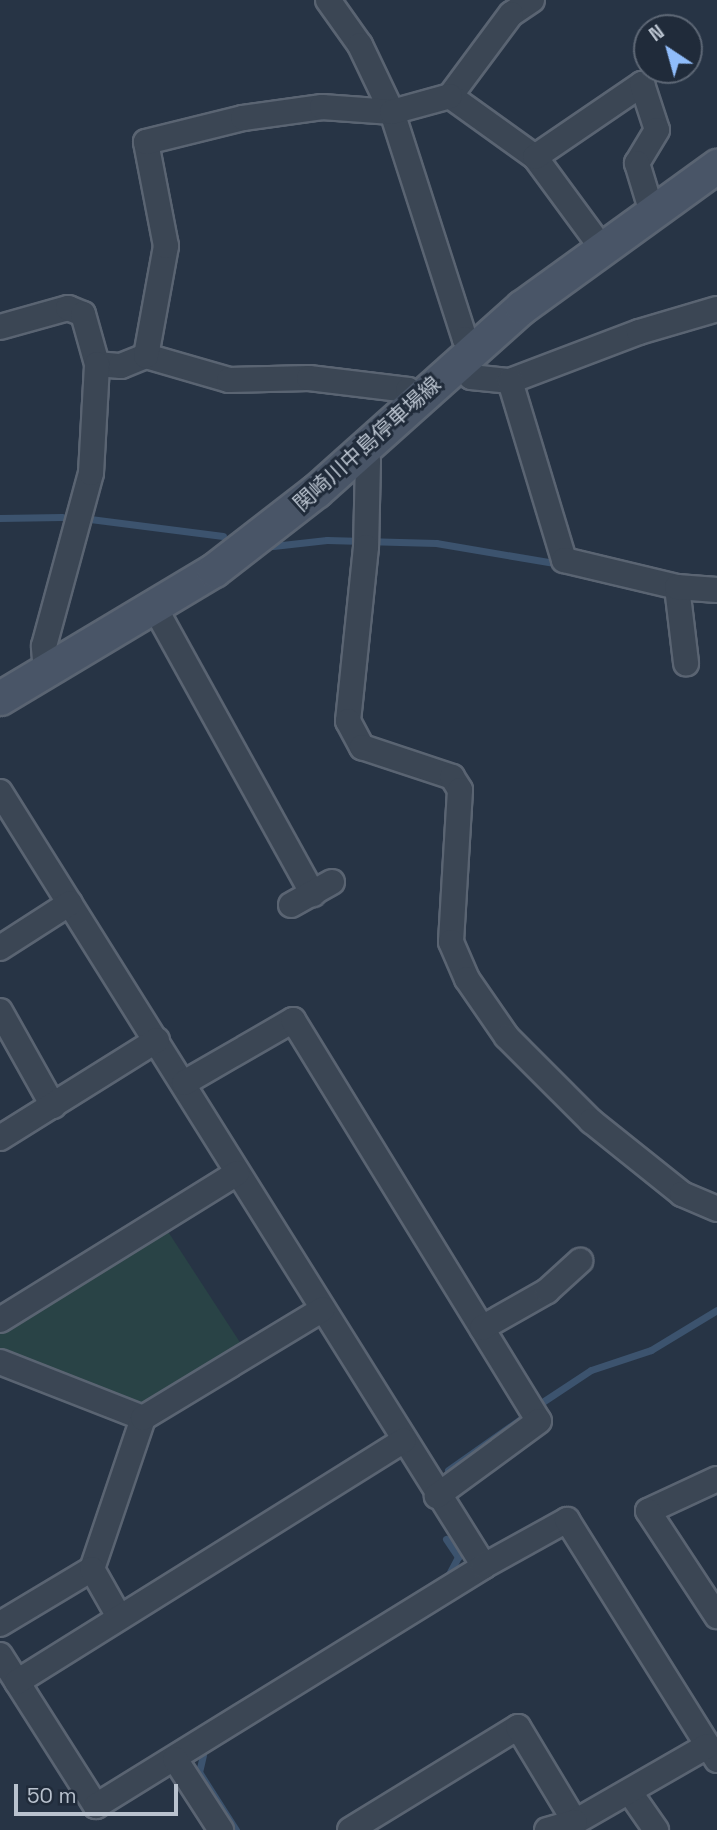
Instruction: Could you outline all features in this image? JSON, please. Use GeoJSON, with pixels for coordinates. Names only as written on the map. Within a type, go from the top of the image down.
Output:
{"type":"FeatureCollection","features":[{"type":"Feature","properties":{"kind":"main road","name":"関崎川中島停車場線"},"geometry":{"type":"LineString","coordinates":[[0,698],[155,608],[281,520],[467,356],[601,247],[651,209],[717,166]]}},
{"type":"Feature","properties":{"kind":"street"},"geometry":{"type":"LineString","coordinates":[[328,0],[360,45],[391,112],[466,339],[471,377],[510,381],[639,332],[717,309]]}},
{"type":"Feature","properties":{"kind":"street"},"geometry":{"type":"LineString","coordinates":[[146,356],[166,246],[145,142],[243,118],[322,107],[391,112],[450,96],[510,14],[532,0]]}},
{"type":"Feature","properties":{"kind":"street"},"geometry":{"type":"LineString","coordinates":[[535,157],[642,84],[657,130],[636,163],[651,209]]}},
{"type":"Feature","properties":{"kind":"street"},"geometry":{"type":"LineString","coordinates":[[450,96],[535,157],[601,247]]}},
{"type":"Feature","properties":{"kind":"street"},"geometry":{"type":"LineString","coordinates":[[0,327],[68,308],[83,314],[97,364],[91,473],[44,646],[46,671]]}},
{"type":"Feature","properties":{"kind":"street"},"geometry":{"type":"LineString","coordinates":[[97,364],[121,366],[146,356],[229,380],[309,378],[408,390],[416,401]]}},
{"type":"Feature","properties":{"kind":"street"},"geometry":{"type":"LineString","coordinates":[[510,381],[564,560],[677,587],[717,590]]}},
{"type":"Feature","properties":{"kind":"street"},"geometry":{"type":"LineString","coordinates":[[361,452],[369,461],[366,540],[348,721],[362,747],[452,777],[460,790],[451,942],[467,979],[507,1037],[591,1121],[682,1194],[717,1209]]}},
{"type":"Feature","properties":{"kind":"street"},"geometry":{"type":"LineString","coordinates":[[677,587],[686,663]]}},
{"type":"Feature","properties":{"kind":"street"},"geometry":{"type":"LineString","coordinates":[[155,608],[312,894]]}},
{"type":"Feature","properties":{"kind":"street"},"geometry":{"type":"LineString","coordinates":[[0,792],[184,1083],[437,1496],[484,1566]]}},
{"type":"Feature","properties":{"kind":"street"},"geometry":{"type":"LineString","coordinates":[[0,948],[70,903]]}},
{"type":"Feature","properties":{"kind":"street"},"geometry":{"type":"LineString","coordinates":[[0,1011],[53,1106]]}},
{"type":"Feature","properties":{"kind":"street"},"geometry":{"type":"LineString","coordinates":[[184,1083],[293,1020],[539,1421],[437,1496]]}},
{"type":"Feature","properties":{"kind":"street"},"geometry":{"type":"LineString","coordinates":[[0,1138],[157,1040]]}},
{"type":"Feature","properties":{"kind":"street"},"geometry":{"type":"LineString","coordinates":[[0,1320],[237,1173]]}},
{"type":"Feature","properties":{"kind":"street"},"geometry":{"type":"LineString","coordinates":[[482,1328],[547,1291],[579,1261]]}},
{"type":"Feature","properties":{"kind":"street"},"geometry":{"type":"LineString","coordinates":[[0,1624],[92,1569],[143,1419],[323,1309]]}},
{"type":"Feature","properties":{"kind":"street"},"geometry":{"type":"LineString","coordinates":[[0,1362],[143,1419]]}},
{"type":"Feature","properties":{"kind":"street"},"geometry":{"type":"LineString","coordinates":[[17,1682],[118,1615],[404,1440]]}},
{"type":"Feature","properties":{"kind":"street"},"geometry":{"type":"LineString","coordinates":[[717,1479],[648,1511],[717,1616]]}},
{"type":"Feature","properties":{"kind":"street"},"geometry":{"type":"LineString","coordinates":[[0,1655],[96,1806],[484,1566],[567,1520],[712,1753],[575,1822],[547,1830]]}},
{"type":"Feature","properties":{"kind":"street"},"geometry":{"type":"LineString","coordinates":[[92,1569],[118,1615]]}},
{"type":"Feature","properties":{"kind":"street"},"geometry":{"type":"LineString","coordinates":[[350,1830],[518,1727],[575,1822]]}},
{"type":"Feature","properties":{"kind":"street"},"geometry":{"type":"LineString","coordinates":[[175,1759],[221,1830]]}},
{"type":"Feature","properties":{"kind":"street"},"geometry":{"type":"LineString","coordinates":[[631,1794],[656,1830]]}},
{"type":"Feature","properties":{"kind":"green space"},"geometry":{"type":"Polygon","coordinates":[[[165,1227],[243,1347],[143,1409],[0,1352],[0,1328],[165,1227]]]}},
{"type":"Feature","properties":{"kind":"waterway"},"geometry":{"type":"LineString","coordinates":[[0,518],[62,517]]}},
{"type":"Feature","properties":{"kind":"waterway"},"geometry":{"type":"LineString","coordinates":[[90,519],[223,536]]}},
{"type":"Feature","properties":{"kind":"waterway"},"geometry":{"type":"LineString","coordinates":[[273,546],[327,540],[436,543],[560,564]]}},
{"type":"Feature","properties":{"kind":"waterway"},"geometry":{"type":"LineString","coordinates":[[544,1401],[591,1370],[651,1350],[717,1310]]}},
{"type":"Feature","properties":{"kind":"waterway"},"geometry":{"type":"LineString","coordinates":[[448,1470],[522,1418]]}},
{"type":"Feature","properties":{"kind":"waterway"},"geometry":{"type":"LineString","coordinates":[[446,1539],[458,1557],[449,1574]]}},
{"type":"Feature","properties":{"kind":"waterway"},"geometry":{"type":"LineString","coordinates":[[203,1755],[199,1772],[236,1830]]}}]}
